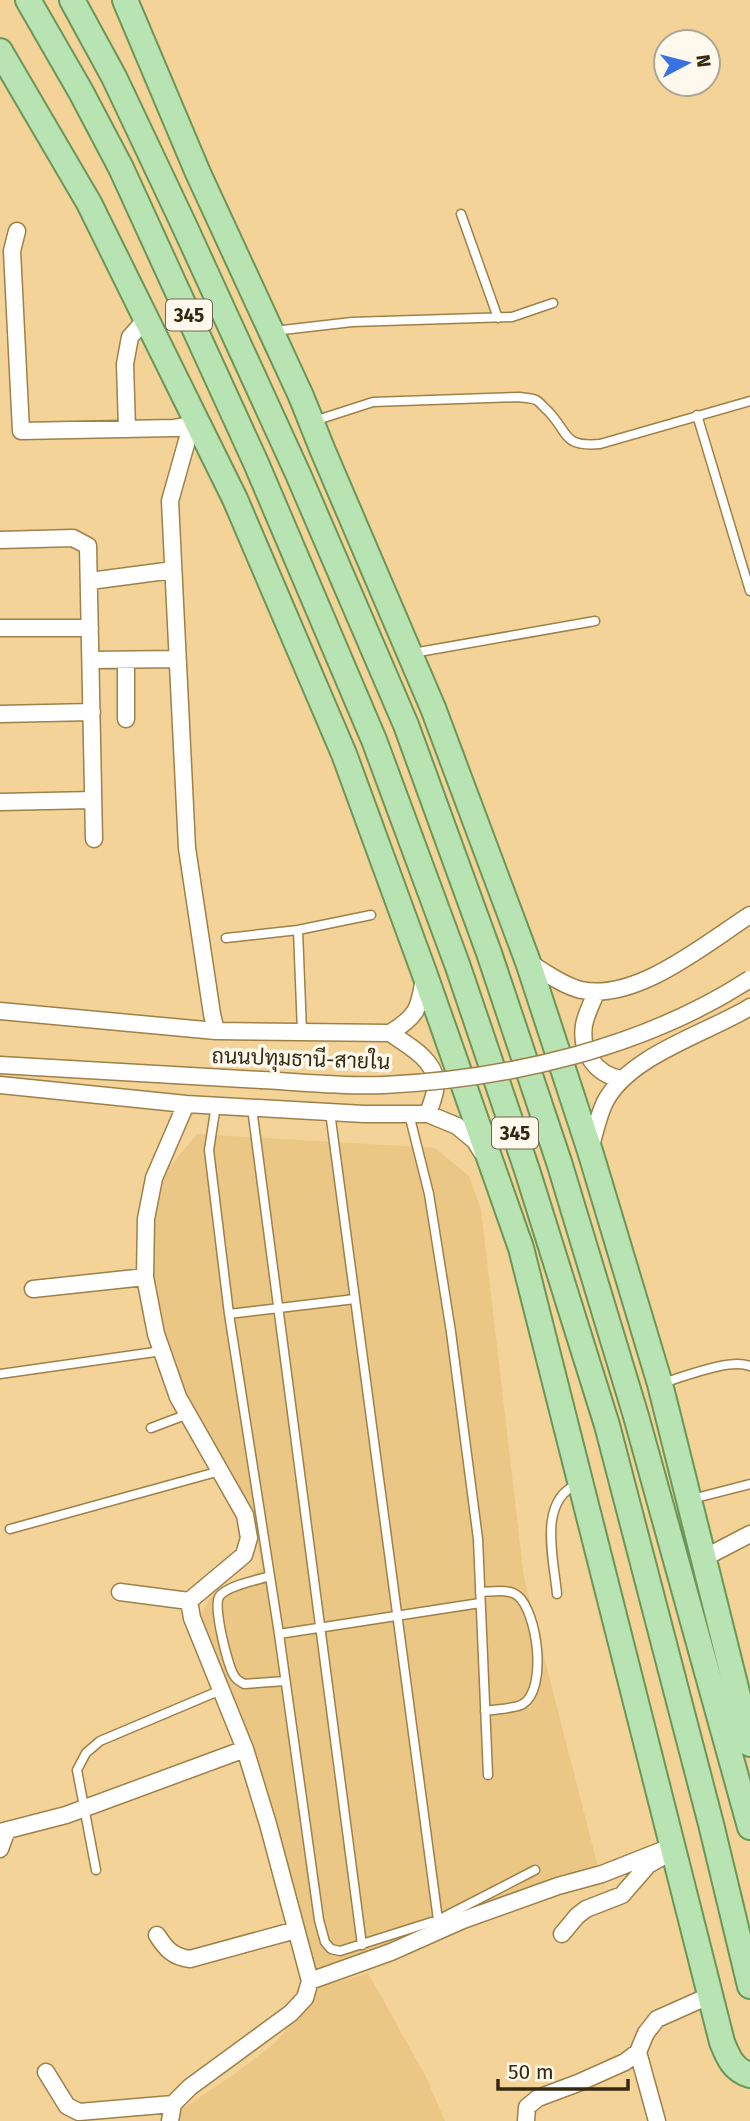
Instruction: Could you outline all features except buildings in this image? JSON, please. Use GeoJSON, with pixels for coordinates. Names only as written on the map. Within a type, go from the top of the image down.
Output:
{"type":"FeatureCollection","features":[{"type":"Feature","properties":{"kind":"main road","name":"345"},"geometry":{"type":"LineString","coordinates":[[28,0],[121,168],[256,463],[374,740],[457,964],[527,1170],[607,1425],[750,1986]]}},
{"type":"Feature","properties":{"kind":"main road","name":"345"},"geometry":{"type":"LineString","coordinates":[[72,0],[155,160],[298,474],[411,738],[489,953],[559,1162],[636,1416],[749,1823]]}},
{"type":"Feature","properties":{"kind":"main road"},"geometry":{"type":"LineString","coordinates":[[125,0],[188,151],[301,396],[433,708],[528,962],[590,1151],[660,1384],[704,1558],[743,1696],[750,1744]]}},
{"type":"Feature","properties":{"kind":"main road"},"geometry":{"type":"LineString","coordinates":[[0,51],[77,182],[200,424],[260,556],[344,754],[521,1248],[722,2042],[730,2062],[750,2075]]}},
{"type":"Feature","properties":{"kind":"main road"},"geometry":{"type":"LineString","coordinates":[[249,368],[301,396]]}},
{"type":"Feature","properties":{"kind":"main road"},"geometry":{"type":"LineString","coordinates":[[256,463],[260,556]]}},
{"type":"Feature","properties":{"kind":"main road"},"geometry":{"type":"LineString","coordinates":[[610,1221],[636,1416]]}},
{"type":"Feature","properties":{"kind":"main road"},"geometry":{"type":"LineString","coordinates":[[521,1248],[607,1425]]}},
{"type":"Feature","properties":{"kind":"street"},"geometry":{"type":"LineString","coordinates":[[17,231],[12,251],[21,432],[174,428],[200,424]]}},
{"type":"Feature","properties":{"kind":"street"},"geometry":{"type":"LineString","coordinates":[[127,429],[125,364],[130,337],[147,318]]}},
{"type":"Feature","properties":{"kind":"street"},"geometry":{"type":"LineString","coordinates":[[200,424],[188,437],[170,501],[187,848],[216,1031]]}},
{"type":"Feature","properties":{"kind":"street"},"geometry":{"type":"LineString","coordinates":[[0,540],[74,538],[85,544],[89,550],[94,839]]}},
{"type":"Feature","properties":{"kind":"street"},"geometry":{"type":"LineString","coordinates":[[90,581],[173,570]]}},
{"type":"Feature","properties":{"kind":"street"},"geometry":{"type":"LineString","coordinates":[[0,628],[90,628]]}},
{"type":"Feature","properties":{"kind":"street"},"geometry":{"type":"LineString","coordinates":[[91,660],[177,659]]}},
{"type":"Feature","properties":{"kind":"street"},"geometry":{"type":"LineString","coordinates":[[126,660],[126,719]]}},
{"type":"Feature","properties":{"kind":"street"},"geometry":{"type":"LineString","coordinates":[[0,714],[92,712]]}},
{"type":"Feature","properties":{"kind":"street"},"geometry":{"type":"LineString","coordinates":[[0,802],[93,800]]}},
{"type":"Feature","properties":{"kind":"street"},"geometry":{"type":"LineString","coordinates":[[528,962],[578,989],[596,992],[623,988],[653,977],[750,915]]}},
{"type":"Feature","properties":{"kind":"street","name":"ถนนปทุมธานี-สายใน"},"geometry":{"type":"LineString","coordinates":[[0,1011],[216,1031],[390,1033],[412,1019],[421,996],[425,975]]}},
{"type":"Feature","properties":{"kind":"street","name":"ถนนปทุมธานี-สายใน"},"geometry":{"type":"LineString","coordinates":[[0,1065],[383,1085],[485,1074],[551,1063],[657,1027],[721,998],[750,979]]}},
{"type":"Feature","properties":{"kind":"street"},"geometry":{"type":"LineString","coordinates":[[596,992],[584,1023],[583,1044],[595,1067],[608,1076],[621,1079]]}},
{"type":"Feature","properties":{"kind":"street"},"geometry":{"type":"LineString","coordinates":[[590,1151],[606,1101],[621,1079],[674,1044],[728,1021],[750,1007]]}},
{"type":"Feature","properties":{"kind":"street"},"geometry":{"type":"LineString","coordinates":[[390,1033],[417,1051],[432,1067],[436,1083],[428,1114]]}},
{"type":"Feature","properties":{"kind":"street"},"geometry":{"type":"LineString","coordinates":[[0,1085],[186,1104],[428,1114],[457,1126],[475,1142],[500,1184]]}},
{"type":"Feature","properties":{"kind":"street"},"geometry":{"type":"LineString","coordinates":[[120,1592],[189,1601],[244,1555],[249,1538],[245,1515],[178,1397],[156,1334],[145,1277],[146,1219],[154,1178],[186,1104]]}},
{"type":"Feature","properties":{"kind":"street"},"geometry":{"type":"LineString","coordinates":[[33,1289],[145,1277]]}},
{"type":"Feature","properties":{"kind":"street"},"geometry":{"type":"LineString","coordinates":[[704,1558],[750,1534]]}},
{"type":"Feature","properties":{"kind":"street"},"geometry":{"type":"LineString","coordinates":[[170,2121],[173,2104],[190,2087],[290,2013],[305,1998],[310,1982],[245,1749],[192,1618],[189,1601]]}},
{"type":"Feature","properties":{"kind":"street"},"geometry":{"type":"LineString","coordinates":[[0,1849],[4,1831],[66,1815],[245,1749]]}},
{"type":"Feature","properties":{"kind":"street"},"geometry":{"type":"LineString","coordinates":[[562,1934],[577,1916],[597,1903],[622,1895],[648,1865],[673,1849]]}},
{"type":"Feature","properties":{"kind":"street"},"geometry":{"type":"LineString","coordinates":[[310,1982],[391,1952],[463,1920],[673,1849]]}},
{"type":"Feature","properties":{"kind":"street"},"geometry":{"type":"LineString","coordinates":[[157,1935],[165,1947],[177,1957],[190,1959],[296,1930]]}},
{"type":"Feature","properties":{"kind":"street"},"geometry":{"type":"LineString","coordinates":[[526,2121],[527,2107],[538,2098],[609,2070],[638,2052],[646,2033],[657,2019],[711,1994]]}},
{"type":"Feature","properties":{"kind":"street"},"geometry":{"type":"LineString","coordinates":[[638,2052],[657,2121]]}},
{"type":"Feature","properties":{"kind":"street"},"geometry":{"type":"LineString","coordinates":[[46,2072],[67,2106],[79,2112],[173,2104]]}},
{"type":"Feature","properties":{"kind":"street"},"geometry":{"type":"LineString","coordinates":[[134,2121],[146,2107]]}},
{"type":"Feature","properties":{"kind":"lane"},"geometry":{"type":"LineString","coordinates":[[461,214],[498,318]]}},
{"type":"Feature","properties":{"kind":"lane"},"geometry":{"type":"LineString","coordinates":[[271,332],[352,322],[512,317],[553,303]]}},
{"type":"Feature","properties":{"kind":"lane"},"geometry":{"type":"LineString","coordinates":[[312,422],[373,402],[519,397],[537,401],[554,418],[564,434],[575,444],[583,445],[600,444],[750,401]]}},
{"type":"Feature","properties":{"kind":"lane"},"geometry":{"type":"LineString","coordinates":[[698,415],[750,589]]}},
{"type":"Feature","properties":{"kind":"lane"},"geometry":{"type":"LineString","coordinates":[[410,654],[595,621]]}},
{"type":"Feature","properties":{"kind":"lane"},"geometry":{"type":"LineString","coordinates":[[226,938],[298,930],[372,915]]}},
{"type":"Feature","properties":{"kind":"lane"},"geometry":{"type":"LineString","coordinates":[[298,930],[302,1032]]}},
{"type":"Feature","properties":{"kind":"lane"},"geometry":{"type":"LineString","coordinates":[[216,1105],[209,1150],[229,1314],[279,1634],[319,1920],[325,1941],[331,1949],[340,1951],[438,1920],[535,1870]]}},
{"type":"Feature","properties":{"kind":"lane"},"geometry":{"type":"LineString","coordinates":[[253,1108],[362,1945]]}},
{"type":"Feature","properties":{"kind":"lane"},"geometry":{"type":"LineString","coordinates":[[330,1112],[438,1920]]}},
{"type":"Feature","properties":{"kind":"lane"},"geometry":{"type":"LineString","coordinates":[[409,1114],[429,1194],[451,1332],[478,1539],[488,1776]]}},
{"type":"Feature","properties":{"kind":"lane"},"geometry":{"type":"LineString","coordinates":[[229,1314],[355,1299]]}},
{"type":"Feature","properties":{"kind":"lane"},"geometry":{"type":"LineString","coordinates":[[0,1374],[162,1351]]}},
{"type":"Feature","properties":{"kind":"lane"},"geometry":{"type":"LineString","coordinates":[[660,1384],[729,1365],[750,1366]]}},
{"type":"Feature","properties":{"kind":"lane"},"geometry":{"type":"LineString","coordinates":[[151,1428],[188,1414]]}},
{"type":"Feature","properties":{"kind":"lane"},"geometry":{"type":"LineString","coordinates":[[10,1529],[222,1471]]}},
{"type":"Feature","properties":{"kind":"lane"},"geometry":{"type":"LineString","coordinates":[[557,1594],[552,1522],[556,1503],[566,1489],[581,1483]]}},
{"type":"Feature","properties":{"kind":"lane"},"geometry":{"type":"LineString","coordinates":[[690,1499],[750,1484]]}},
{"type":"Feature","properties":{"kind":"lane"},"geometry":{"type":"LineString","coordinates":[[270,1576],[227,1590],[219,1597],[217,1605],[234,1676],[244,1684],[285,1681]]}},
{"type":"Feature","properties":{"kind":"lane"},"geometry":{"type":"LineString","coordinates":[[480,1592],[503,1591],[517,1595],[524,1604],[535,1637],[539,1673],[531,1696],[522,1705],[485,1711]]}},
{"type":"Feature","properties":{"kind":"lane"},"geometry":{"type":"LineString","coordinates":[[279,1634],[480,1603]]}},
{"type":"Feature","properties":{"kind":"lane"},"geometry":{"type":"LineString","coordinates":[[96,1870],[77,1770],[86,1754],[100,1741],[125,1729],[220,1690]]}},
{"type":"Feature","properties":{"kind":"shaded area"},"geometry":{"type":"Polygon","coordinates":[[[197,1134],[435,1148],[469,1176],[481,1209],[524,1578],[601,1879],[314,1981],[232,1705],[201,1614],[210,1598],[262,1569],[256,1530],[239,1485],[187,1398],[175,1372],[154,1287],[152,1245],[161,1177],[197,1134]]]}},
{"type":"Feature","properties":{"kind":"shaded area"},"geometry":{"type":"Polygon","coordinates":[[[368,1973],[425,2075],[445,2121],[176,2121],[179,2111],[275,2043],[313,1998],[315,1989],[368,1973]]]}}]}
